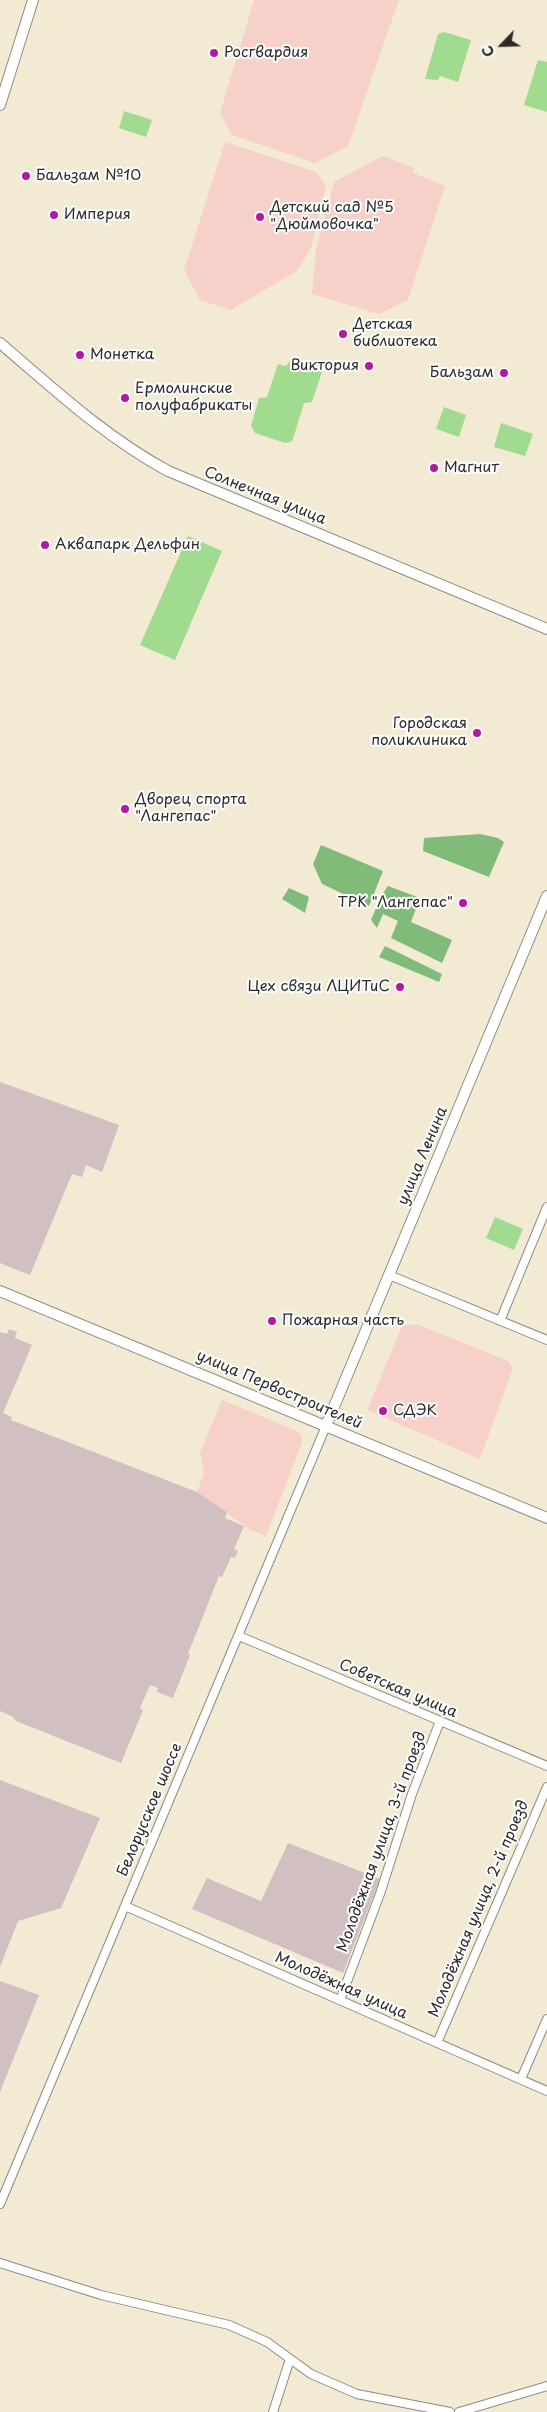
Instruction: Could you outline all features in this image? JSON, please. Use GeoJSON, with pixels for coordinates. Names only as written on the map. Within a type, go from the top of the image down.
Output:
{"type":"FeatureCollection","features":[{"type":"Feature","properties":{"kind":"street"},"geometry":{"type":"LineString","coordinates":[[0,105],[33,0]]}},
{"type":"Feature","properties":{"kind":"street","name":"Солнечная улица"},"geometry":{"type":"LineString","coordinates":[[0,343],[102,429],[130,449],[168,471],[547,629]]}},
{"type":"Feature","properties":{"kind":"street","name":"улица Ленина"},"geometry":{"type":"LineString","coordinates":[[326,1426],[547,896]]}},
{"type":"Feature","properties":{"kind":"street"},"geometry":{"type":"LineString","coordinates":[[500,1321],[547,1207]]}},
{"type":"Feature","properties":{"kind":"street"},"geometry":{"type":"LineString","coordinates":[[389,1275],[547,1340]]}},
{"type":"Feature","properties":{"kind":"street","name":"улица Первостроителей"},"geometry":{"type":"LineString","coordinates":[[0,1291],[547,1518]]}},
{"type":"Feature","properties":{"kind":"street","name":"Белорусское шоссе"},"geometry":{"type":"LineString","coordinates":[[0,2204],[326,1426]]}},
{"type":"Feature","properties":{"kind":"street","name":"Советская улица"},"geometry":{"type":"LineString","coordinates":[[239,1636],[547,1766]]}},
{"type":"Feature","properties":{"kind":"street","name":"Молодёжная улица, 3-й проезд"},"geometry":{"type":"LineString","coordinates":[[340,2000],[380,1894],[412,1794],[440,1721]]}},
{"type":"Feature","properties":{"kind":"street","name":"Молодёжная улица, 2-й проезд"},"geometry":{"type":"LineString","coordinates":[[436,2043],[547,1787]]}},
{"type":"Feature","properties":{"kind":"street","name":"Молодёжная улица"},"geometry":{"type":"LineString","coordinates":[[125,1906],[547,2091]]}},
{"type":"Feature","properties":{"kind":"street"},"geometry":{"type":"LineString","coordinates":[[521,2079],[547,2019]]}},
{"type":"Feature","properties":{"kind":"street"},"geometry":{"type":"LineString","coordinates":[[0,2263],[152,2309],[229,2325],[266,2342],[311,2374],[357,2394],[450,2412]]}},
{"type":"Feature","properties":{"kind":"street"},"geometry":{"type":"LineString","coordinates":[[273,2412],[290,2359]]}},
{"type":"Feature","properties":{"kind":"street"},"geometry":{"type":"LineString","coordinates":[[459,2412],[547,2386]]}},
{"type":"Feature","properties":{"kind":"shaded area"},"geometry":{"type":"Polygon","coordinates":[[[254,0],[399,0],[348,146],[315,163],[232,135],[220,113],[254,0]]]}},
{"type":"Feature","properties":{"kind":"shaded area","name":"Детский сад №5 \"Дюймовочка\""},"geometry":{"type":"Polygon","coordinates":[[[225,142],[316,172],[326,186],[311,248],[297,271],[231,310],[200,300],[184,270],[225,142]]]}},
{"type":"Feature","properties":{"kind":"shaded area"},"geometry":{"type":"Polygon","coordinates":[[[383,156],[414,168],[413,173],[445,186],[408,300],[379,314],[312,294],[316,250],[334,182],[383,156]]]}},
{"type":"Feature","properties":{"kind":"shaded area"},"geometry":{"type":"Polygon","coordinates":[[[0,1082],[119,1125],[102,1172],[86,1165],[82,1177],[72,1174],[30,1275],[0,1263],[0,1082]]]}},
{"type":"Feature","properties":{"kind":"shaded area"},"geometry":{"type":"Polygon","coordinates":[[[417,1324],[508,1361],[513,1368],[480,1459],[367,1410],[402,1326],[417,1324]]]}},
{"type":"Feature","properties":{"kind":"shaded area"},"geometry":{"type":"Polygon","coordinates":[[[9,1329],[17,1332],[15,1338],[32,1345],[3,1413],[12,1417],[11,1420],[197,1492],[227,1512],[225,1518],[244,1526],[234,1549],[238,1551],[235,1558],[231,1557],[222,1577],[219,1576],[173,1698],[157,1692],[158,1688],[150,1685],[140,1708],[143,1710],[121,1763],[16,1721],[13,1717],[0,1711],[0,1332],[7,1334],[9,1329]]]}},
{"type":"Feature","properties":{"kind":"shaded area"},"geometry":{"type":"Polygon","coordinates":[[[222,1400],[297,1431],[302,1437],[302,1443],[266,1536],[249,1529],[197,1492],[204,1473],[200,1453],[222,1400]]]}},
{"type":"Feature","properties":{"kind":"shaded area"},"geometry":{"type":"Polygon","coordinates":[[[0,1780],[100,1818],[61,1908],[18,1921],[0,1967],[0,1780]]]}},
{"type":"Feature","properties":{"kind":"shaded area"},"geometry":{"type":"Polygon","coordinates":[[[288,1843],[380,1879],[343,1973],[192,1909],[207,1878],[261,1901],[288,1843]]]}},
{"type":"Feature","properties":{"kind":"shaded area"},"geometry":{"type":"Polygon","coordinates":[[[0,1981],[39,1995],[0,2092],[0,1981]]]}},
{"type":"Feature","properties":{"kind":"green space"},"geometry":{"type":"Polygon","coordinates":[[[444,32],[471,40],[458,82],[440,76],[438,80],[425,79],[438,34],[444,32]]]}},
{"type":"Feature","properties":{"kind":"green space"},"geometry":{"type":"Polygon","coordinates":[[[538,60],[547,62],[547,112],[524,105],[538,60]]]}},
{"type":"Feature","properties":{"kind":"green space"},"geometry":{"type":"Polygon","coordinates":[[[124,111],[152,120],[146,137],[119,128],[124,111]]]}},
{"type":"Feature","properties":{"kind":"green space"},"geometry":{"type":"Polygon","coordinates":[[[293,357],[322,368],[322,372],[312,402],[304,403],[293,439],[291,442],[285,443],[255,433],[251,426],[259,398],[267,397],[278,364],[286,366],[293,357]]]}},
{"type":"Feature","properties":{"kind":"green space"},"geometry":{"type":"Polygon","coordinates":[[[444,407],[466,415],[459,437],[436,429],[444,407]]]}},
{"type":"Feature","properties":{"kind":"green space"},"geometry":{"type":"Polygon","coordinates":[[[501,423],[533,434],[525,456],[494,447],[501,423]]]}},
{"type":"Feature","properties":{"kind":"green space"},"geometry":{"type":"Polygon","coordinates":[[[188,536],[222,551],[175,660],[140,645],[188,536]]]}},
{"type":"Feature","properties":{"kind":"green space"},"geometry":{"type":"Polygon","coordinates":[[[480,834],[498,838],[504,842],[489,877],[423,851],[424,838],[480,834]]]}},
{"type":"Feature","properties":{"kind":"green space"},"geometry":{"type":"Polygon","coordinates":[[[321,845],[383,871],[369,906],[322,884],[313,864],[321,845]]]}},
{"type":"Feature","properties":{"kind":"green space"},"geometry":{"type":"Polygon","coordinates":[[[388,886],[420,898],[411,922],[452,940],[442,963],[391,938],[398,921],[383,914],[377,928],[371,920],[381,896],[388,886]]]}},
{"type":"Feature","properties":{"kind":"green space"},"geometry":{"type":"Polygon","coordinates":[[[289,888],[309,897],[305,913],[282,899],[289,888]]]}},
{"type":"Feature","properties":{"kind":"green space"},"geometry":{"type":"Polygon","coordinates":[[[385,946],[442,974],[439,982],[379,957],[385,946]]]}},
{"type":"Feature","properties":{"kind":"green space"},"geometry":{"type":"Polygon","coordinates":[[[495,1217],[523,1229],[514,1250],[486,1238],[495,1217]]]}},
{"type":"Feature","properties":{"kind":"place","name":"Росгвардия"},"geometry":{"type":"Point","coordinates":[214,53]}},
{"type":"Feature","properties":{"kind":"place","name":"Бальзам №10"},"geometry":{"type":"Point","coordinates":[26,176]}},
{"type":"Feature","properties":{"kind":"place","name":"Империя"},"geometry":{"type":"Point","coordinates":[54,215]}},
{"type":"Feature","properties":{"kind":"place","name":"Детский сад №5 \"Дюймовочка\""},"geometry":{"type":"Point","coordinates":[260,217]}},
{"type":"Feature","properties":{"kind":"place","name":"Детская библиотека"},"geometry":{"type":"Point","coordinates":[343,334]}},
{"type":"Feature","properties":{"kind":"place","name":"Монетка"},"geometry":{"type":"Point","coordinates":[80,355]}},
{"type":"Feature","properties":{"kind":"place","name":"Виктория"},"geometry":{"type":"Point","coordinates":[369,366]}},
{"type":"Feature","properties":{"kind":"place","name":"Бальзам"},"geometry":{"type":"Point","coordinates":[504,373]}},
{"type":"Feature","properties":{"kind":"place","name":"Ермолинские полуфабрикаты"},"geometry":{"type":"Point","coordinates":[125,398]}},
{"type":"Feature","properties":{"kind":"place","name":"Магнит"},"geometry":{"type":"Point","coordinates":[434,468]}},
{"type":"Feature","properties":{"kind":"place","name":"Аквапарк Дельфин"},"geometry":{"type":"Point","coordinates":[45,545]}},
{"type":"Feature","properties":{"kind":"place","name":"Городская поликлиника"},"geometry":{"type":"Point","coordinates":[477,733]}},
{"type":"Feature","properties":{"kind":"place","name":"Дворец спорта \"Лангепас\""},"geometry":{"type":"Point","coordinates":[125,809]}},
{"type":"Feature","properties":{"kind":"place","name":"ТРК \"Лангепас\""},"geometry":{"type":"Point","coordinates":[463,903]}},
{"type":"Feature","properties":{"kind":"place","name":"Цех связи ЛЦИТиС"},"geometry":{"type":"Point","coordinates":[400,987]}},
{"type":"Feature","properties":{"kind":"place","name":"Пожарная часть"},"geometry":{"type":"Point","coordinates":[272,1321]}},
{"type":"Feature","properties":{"kind":"place","name":"СДЭК"},"geometry":{"type":"Point","coordinates":[383,1411]}}]}
